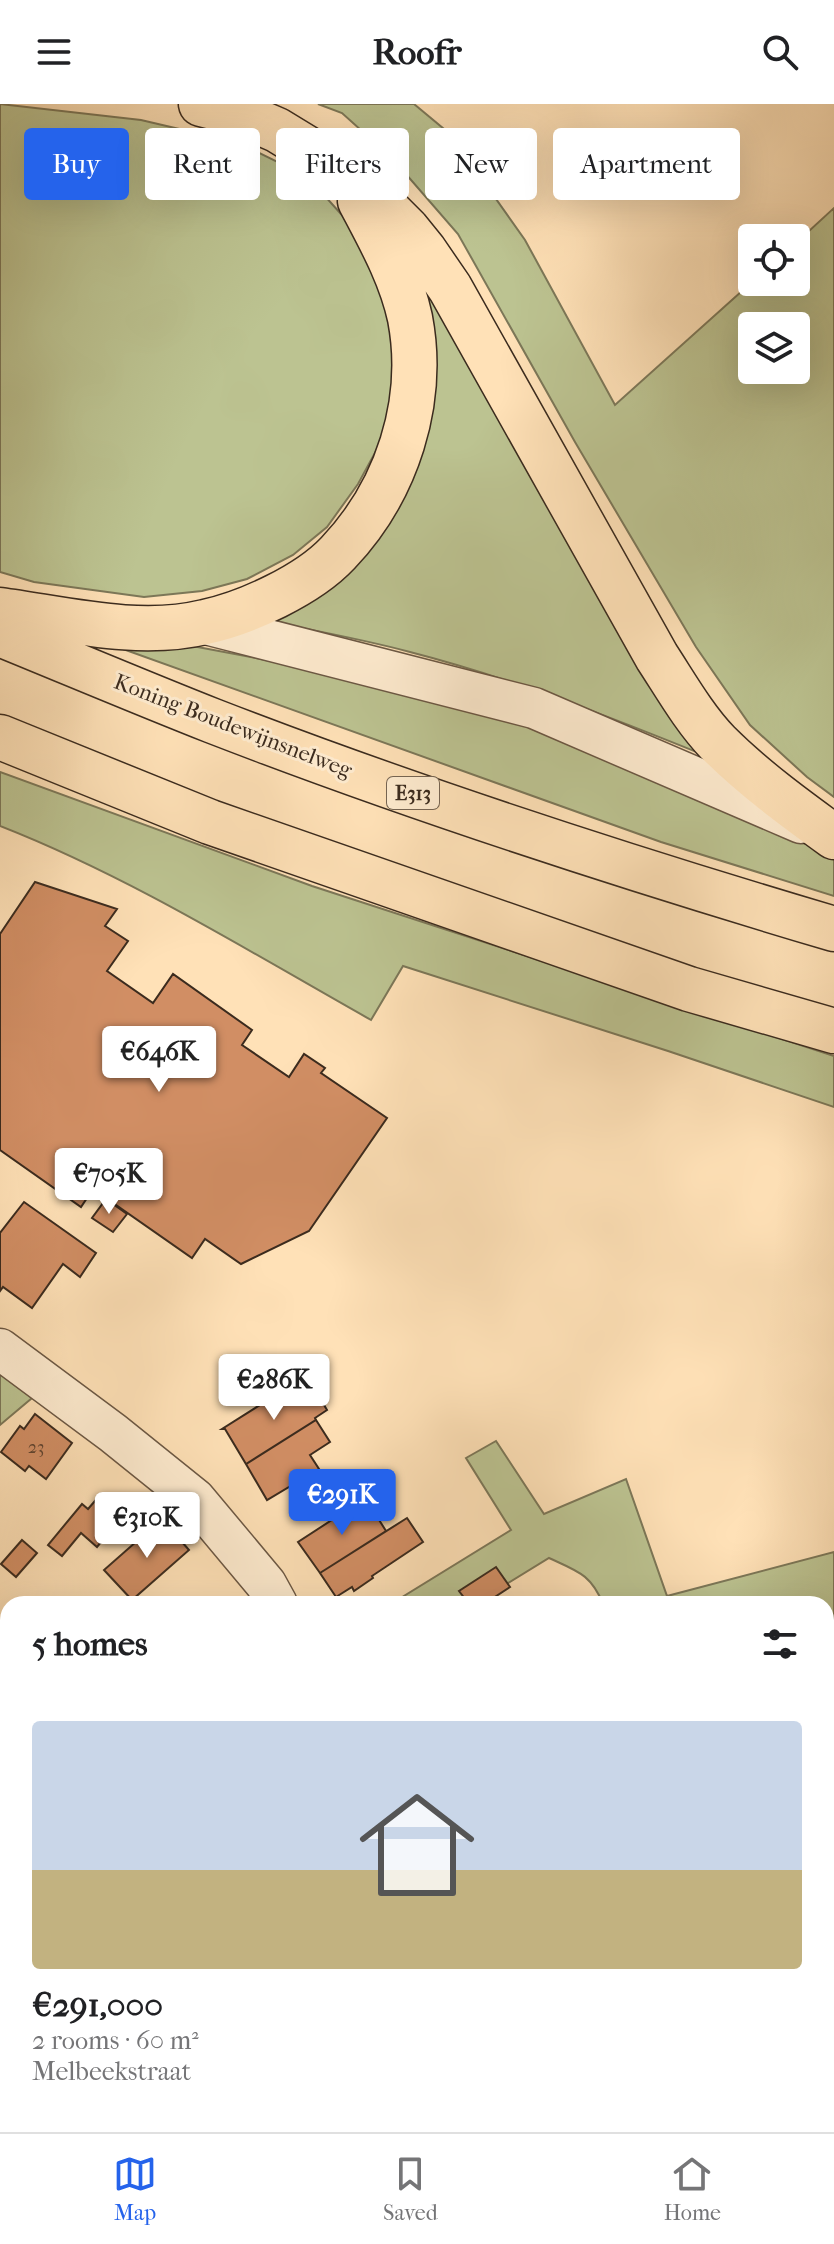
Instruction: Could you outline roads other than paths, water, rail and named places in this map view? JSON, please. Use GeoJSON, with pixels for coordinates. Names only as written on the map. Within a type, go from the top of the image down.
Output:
{"type":"FeatureCollection","features":[{"type":"Feature","properties":{"kind":"highway"},"geometry":{"type":"LineString","coordinates":[[201,104],[240,114],[276,130]]}},
{"type":"Feature","properties":{"kind":"highway"},"geometry":{"type":"LineString","coordinates":[[0,610],[118,626],[161,628],[202,623],[264,602],[304,579],[337,554],[372,507],[394,468],[411,412],[413,382],[410,317],[397,275],[358,200]]}},
{"type":"Feature","properties":{"kind":"highway"},"geometry":{"type":"LineString","coordinates":[[375,200],[407,229],[450,288],[657,657],[691,708],[717,742],[781,798],[834,838]]}},
{"type":"Feature","properties":{"kind":"highway","name":"Koning Boudewijnsnelweg"},"geometry":{"type":"LineString","coordinates":[[0,634],[214,721],[431,800],[672,881],[834,929]]}},
{"type":"Feature","properties":{"kind":"highway"},"geometry":{"type":"LineString","coordinates":[[0,737],[210,822],[689,989],[834,1031]]}},
{"type":"Feature","properties":{"kind":"street"},"geometry":{"type":"LineString","coordinates":[[202,623],[534,708],[834,838]]}},
{"type":"Feature","properties":{"kind":"street"},"geometry":{"type":"LineString","coordinates":[[0,1349],[195,1499],[273,1596]]}}]}
